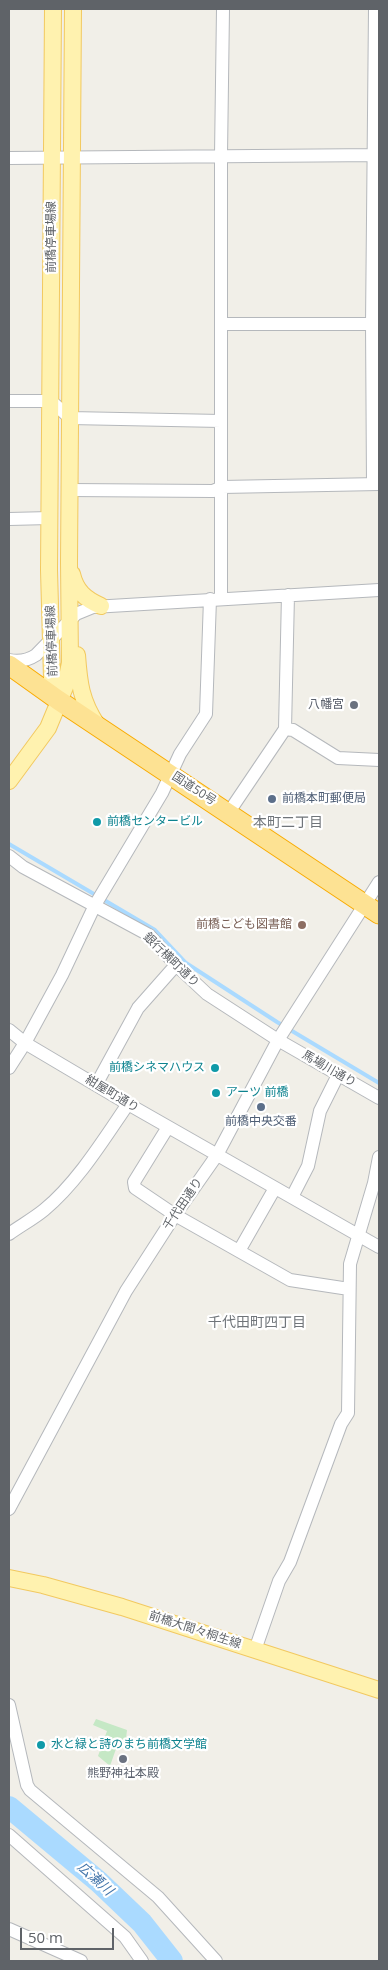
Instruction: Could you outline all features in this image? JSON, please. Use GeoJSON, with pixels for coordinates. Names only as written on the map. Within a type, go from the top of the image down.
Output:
{"type":"FeatureCollection","features":[{"type":"Feature","properties":{"kind":"highway","name":"国道50号"},"geometry":{"type":"LineString","coordinates":[[9,665],[58,700],[372,908]]}},
{"type":"Feature","properties":{"kind":"main road","name":"前橋停車場線"},"geometry":{"type":"LineString","coordinates":[[53,9],[50,599],[52,678],[58,700]]}},
{"type":"Feature","properties":{"kind":"main road","name":"前橋停車場線"},"geometry":{"type":"LineString","coordinates":[[58,700],[65,687],[70,663],[69,490],[74,9]]}},
{"type":"Feature","properties":{"kind":"main road"},"geometry":{"type":"LineString","coordinates":[[69,562],[77,589],[97,606]]}},
{"type":"Feature","properties":{"kind":"main road"},"geometry":{"type":"LineString","coordinates":[[50,599],[70,614],[76,644],[80,689],[97,725]]}},
{"type":"Feature","properties":{"kind":"main road"},"geometry":{"type":"LineString","coordinates":[[70,614],[97,606]]}},
{"type":"Feature","properties":{"kind":"main road"},"geometry":{"type":"LineString","coordinates":[[9,781],[48,728],[58,700]]}},
{"type":"Feature","properties":{"kind":"main road","name":"前橋大間々桐生線"},"geometry":{"type":"LineString","coordinates":[[9,1578],[106,1602],[379,1690]]}},
{"type":"Feature","properties":{"kind":"street"},"geometry":{"type":"LineString","coordinates":[[9,1068],[25,1043],[62,975],[94,905],[162,793],[180,754],[206,714],[222,487],[221,156],[223,9]]}},
{"type":"Feature","properties":{"kind":"street"},"geometry":{"type":"LineString","coordinates":[[69,490],[213,491],[222,487],[376,484],[375,9]]}},
{"type":"Feature","properties":{"kind":"street"},"geometry":{"type":"LineString","coordinates":[[9,158],[376,155]]}},
{"type":"Feature","properties":{"kind":"street"},"geometry":{"type":"LineString","coordinates":[[222,324],[376,324]]}},
{"type":"Feature","properties":{"kind":"street"},"geometry":{"type":"LineString","coordinates":[[9,401],[51,401],[70,418],[221,421]]}},
{"type":"Feature","properties":{"kind":"street"},"geometry":{"type":"LineString","coordinates":[[9,519],[50,518]]}},
{"type":"Feature","properties":{"kind":"street"},"geometry":{"type":"LineString","coordinates":[[97,606],[379,590]]}},
{"type":"Feature","properties":{"kind":"street"},"geometry":{"type":"LineString","coordinates":[[229,812],[285,729],[288,595]]}},
{"type":"Feature","properties":{"kind":"street"},"geometry":{"type":"LineString","coordinates":[[9,660],[22,661],[30,659],[51,640],[70,614]]}},
{"type":"Feature","properties":{"kind":"street"},"geometry":{"type":"LineString","coordinates":[[285,729],[293,730],[338,758],[379,760]]}},
{"type":"Feature","properties":{"kind":"street","name":"銀行横町通り"},"geometry":{"type":"LineString","coordinates":[[9,856],[23,866],[149,935],[176,965],[208,994],[278,1040]]}},
{"type":"Feature","properties":{"kind":"street","name":"千代田通り"},"geometry":{"type":"LineString","coordinates":[[9,1509],[14,1487],[126,1291],[175,1215],[217,1155],[278,1040],[372,908],[379,882]]}},
{"type":"Feature","properties":{"kind":"street"},"geometry":{"type":"LineString","coordinates":[[96,1085],[138,1008],[176,965]]}},
{"type":"Feature","properties":{"kind":"street","name":"紺屋町通り"},"geometry":{"type":"LineString","coordinates":[[9,1030],[25,1043],[128,1104],[379,1247]]}},
{"type":"Feature","properties":{"kind":"street","name":"馬場川通り"},"geometry":{"type":"LineString","coordinates":[[278,1040],[379,1098]]}},
{"type":"Feature","properties":{"kind":"street"},"geometry":{"type":"LineString","coordinates":[[292,1197],[308,1166],[320,1111],[338,1075]]}},
{"type":"Feature","properties":{"kind":"street"},"geometry":{"type":"LineString","coordinates":[[9,1234],[45,1210],[76,1177],[92,1158],[128,1104]]}},
{"type":"Feature","properties":{"kind":"street"},"geometry":{"type":"LineString","coordinates":[[168,1127],[134,1182],[135,1188],[175,1215],[290,1280],[349,1289]]}},
{"type":"Feature","properties":{"kind":"street"},"geometry":{"type":"LineString","coordinates":[[255,1650],[279,1581],[286,1571],[342,1424],[348,1413],[350,1264],[374,1183],[379,1157]]}},
{"type":"Feature","properties":{"kind":"street"},"geometry":{"type":"LineString","coordinates":[[239,1251],[275,1188]]}},
{"type":"Feature","properties":{"kind":"street"},"geometry":{"type":"LineString","coordinates":[[9,1705],[27,1785],[30,1790],[158,1896],[216,1961]]}},
{"type":"Feature","properties":{"kind":"street"},"geometry":{"type":"LineString","coordinates":[[9,1835],[125,1937],[142,1961]]}},
{"type":"Feature","properties":{"kind":"street"},"geometry":{"type":"LineString","coordinates":[[9,1929],[81,1961]]}},
{"type":"Feature","properties":{"kind":"green space"},"geometry":{"type":"Polygon","coordinates":[[[96,1719],[127,1730],[125,1748],[117,1746],[110,1766],[98,1756],[107,1731],[93,1725],[96,1719]]]}},
{"type":"Feature","properties":{"kind":"waterway"},"geometry":{"type":"LineString","coordinates":[[9,844],[155,930],[186,963],[277,1022],[379,1083]]}},
{"type":"Feature","properties":{"kind":"waterway","name":"広瀬川"},"geometry":{"type":"LineString","coordinates":[[9,1807],[99,1882],[142,1923],[172,1961]]}},
{"type":"Feature","properties":{"kind":"place","name":"八幡宮"},"geometry":{"type":"Point","coordinates":[354,705]}},
{"type":"Feature","properties":{"kind":"place","name":"前橋本町郵便局"},"geometry":{"type":"Point","coordinates":[272,799]}},
{"type":"Feature","properties":{"kind":"place","name":"前橋センタービル"},"geometry":{"type":"Point","coordinates":[97,822]}},
{"type":"Feature","properties":{"kind":"place","name":"前橋こども図書館"},"geometry":{"type":"Point","coordinates":[302,925]}},
{"type":"Feature","properties":{"kind":"place","name":"前橋シネマハウス"},"geometry":{"type":"Point","coordinates":[215,1068]}},
{"type":"Feature","properties":{"kind":"place","name":"アーツ 前橋"},"geometry":{"type":"Point","coordinates":[216,1093]}},
{"type":"Feature","properties":{"kind":"place","name":"前橋中央交番"},"geometry":{"type":"Point","coordinates":[261,1107]}},
{"type":"Feature","properties":{"kind":"place","name":"水と緑と詩のまち前橋文学館"},"geometry":{"type":"Point","coordinates":[41,1745]}},
{"type":"Feature","properties":{"kind":"place","name":"熊野神社本殿"},"geometry":{"type":"Point","coordinates":[123,1759]}},
{"type":"Feature","properties":{"kind":"district","name":"本町二丁目"},"geometry":{"type":"Point","coordinates":[288,823]}},
{"type":"Feature","properties":{"kind":"district","name":"千代田町四丁目"},"geometry":{"type":"Point","coordinates":[257,1323]}}]}
